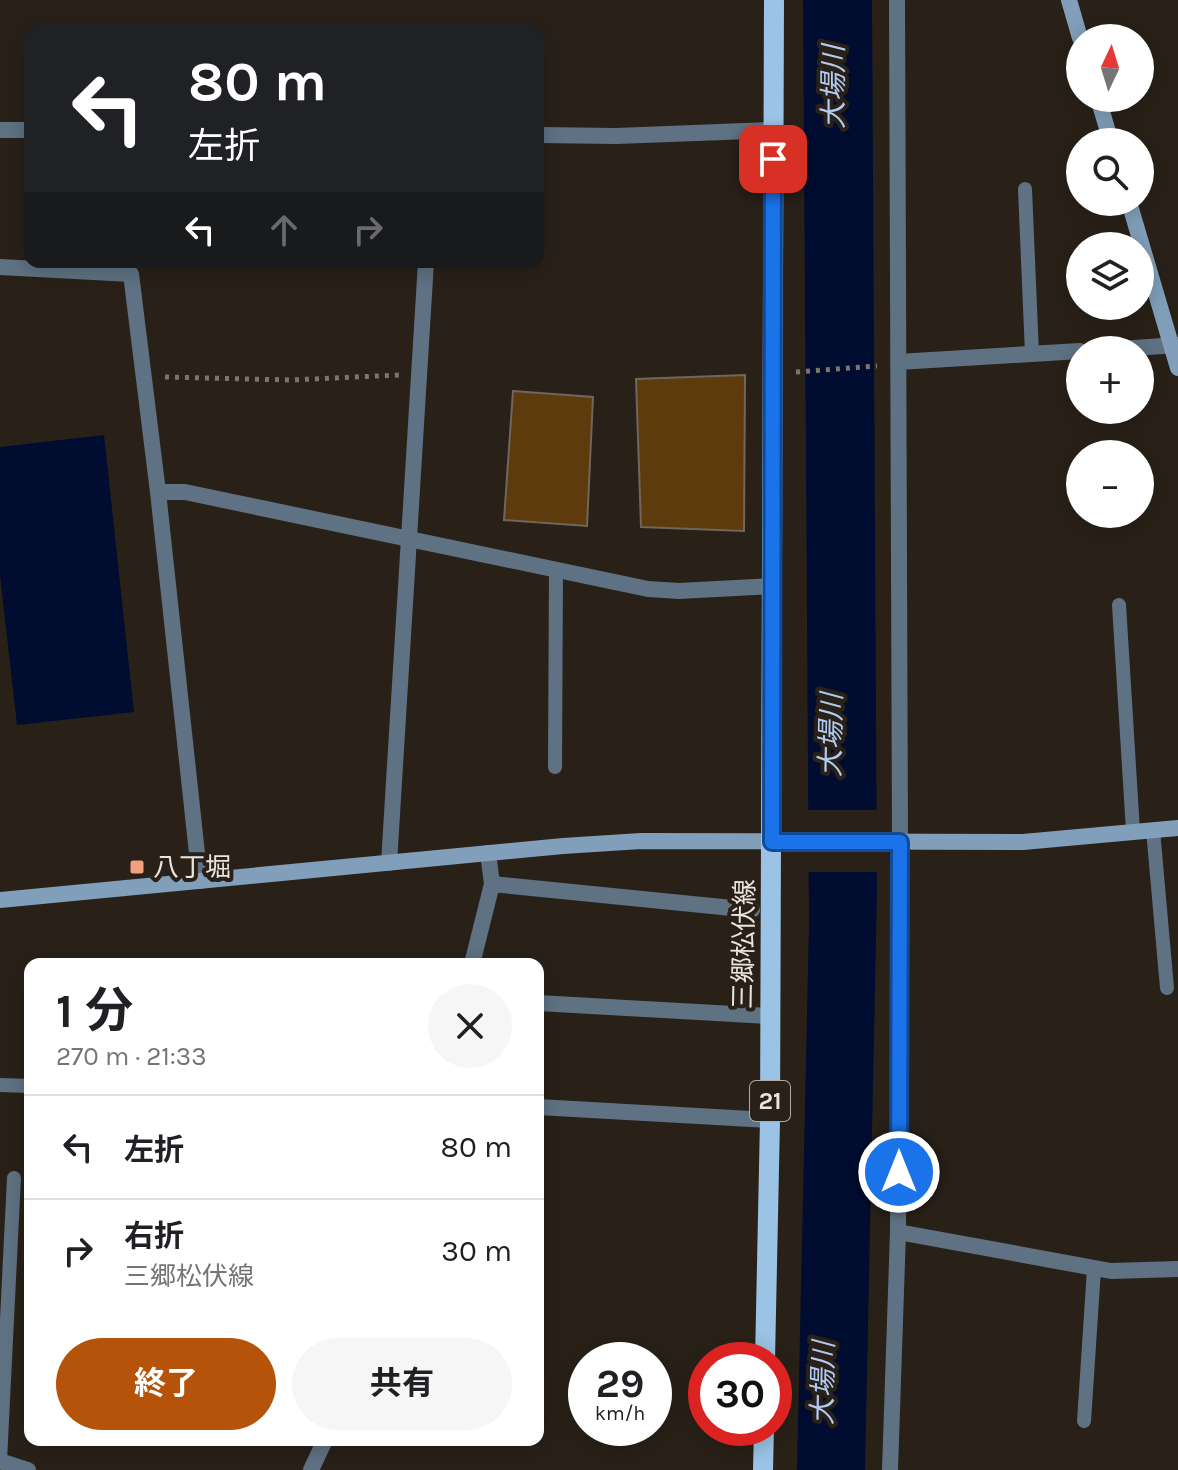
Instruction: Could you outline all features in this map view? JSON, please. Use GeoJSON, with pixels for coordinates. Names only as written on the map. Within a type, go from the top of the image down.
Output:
{"type":"FeatureCollection","features":[{"type":"Feature","properties":{"kind":"main road","name":"三郷松伏線"},"geometry":{"type":"LineString","coordinates":[[765,1342],[769,1016],[782,842],[773,586],[774,0]]}},
{"type":"Feature","properties":{"kind":"main road"},"geometry":{"type":"LineString","coordinates":[[763,1470],[764,1446]]}},
{"type":"Feature","properties":{"kind":"street"},"geometry":{"type":"LineString","coordinates":[[890,1470],[898,1232],[893,842],[898,363],[897,0]]}},
{"type":"Feature","properties":{"kind":"street"},"geometry":{"type":"LineString","coordinates":[[1069,0],[1076,24]]}},
{"type":"Feature","properties":{"kind":"street"},"geometry":{"type":"LineString","coordinates":[[0,130],[24,130]]}},
{"type":"Feature","properties":{"kind":"street"},"geometry":{"type":"LineString","coordinates":[[544,135],[631,136],[774,130]]}},
{"type":"Feature","properties":{"kind":"street"},"geometry":{"type":"LineString","coordinates":[[1133,216],[1175,346],[1178,368]]}},
{"type":"Feature","properties":{"kind":"street"},"geometry":{"type":"LineString","coordinates":[[0,267],[131,274],[200,881]]}},
{"type":"Feature","properties":{"kind":"street"},"geometry":{"type":"LineString","coordinates":[[389,863],[426,268]]}},
{"type":"Feature","properties":{"kind":"street"},"geometry":{"type":"LineString","coordinates":[[1154,347],[1175,346]]}},
{"type":"Feature","properties":{"kind":"street"},"geometry":{"type":"LineString","coordinates":[[898,363],[1066,352]]}},
{"type":"Feature","properties":{"kind":"street"},"geometry":{"type":"LineString","coordinates":[[158,492],[185,492],[648,589],[679,591],[773,586]]}},
{"type":"Feature","properties":{"kind":"street"},"geometry":{"type":"LineString","coordinates":[[0,900],[641,841],[1023,842],[1178,828]]}},
{"type":"Feature","properties":{"kind":"street"},"geometry":{"type":"LineString","coordinates":[[474,958],[492,884],[488,853]]}},
{"type":"Feature","properties":{"kind":"street"},"geometry":{"type":"LineString","coordinates":[[492,884],[752,910]]}},
{"type":"Feature","properties":{"kind":"street"},"geometry":{"type":"LineString","coordinates":[[544,1003],[769,1016]]}},
{"type":"Feature","properties":{"kind":"street"},"geometry":{"type":"LineString","coordinates":[[544,1107],[770,1120]]}},
{"type":"Feature","properties":{"kind":"street"},"geometry":{"type":"LineString","coordinates":[[898,1232],[1094,1269],[1178,1269]]}},
{"type":"Feature","properties":{"kind":"street"},"geometry":{"type":"LineString","coordinates":[[311,1470],[322,1446]]}},
{"type":"Feature","properties":{"kind":"street"},"geometry":{"type":"LineString","coordinates":[[0,1461],[28,1470]]}},
{"type":"Feature","properties":{"kind":"lane"},"geometry":{"type":"LineString","coordinates":[[1025,189],[1032,354]]}},
{"type":"Feature","properties":{"kind":"lane"},"geometry":{"type":"LineString","coordinates":[[555,767],[556,570]]}},
{"type":"Feature","properties":{"kind":"lane"},"geometry":{"type":"LineString","coordinates":[[1119,605],[1133,831]]}},
{"type":"Feature","properties":{"kind":"lane"},"geometry":{"type":"LineString","coordinates":[[1153,830],[1167,988]]}},
{"type":"Feature","properties":{"kind":"lane"},"geometry":{"type":"LineString","coordinates":[[0,1085],[24,1086]]}},
{"type":"Feature","properties":{"kind":"lane"},"geometry":{"type":"LineString","coordinates":[[0,1461],[14,1178]]}},
{"type":"Feature","properties":{"kind":"lane"},"geometry":{"type":"LineString","coordinates":[[1084,1421],[1094,1269]]}},
{"type":"Feature","properties":{"kind":"path"},"geometry":{"type":"LineString","coordinates":[[789,372],[898,363]]}},
{"type":"Feature","properties":{"kind":"path"},"geometry":{"type":"LineString","coordinates":[[143,377],[291,380],[404,375]]}},
{"type":"Feature","properties":{"kind":"water","name":"大場川"},"geometry":{"type":"Polygon","coordinates":[[[803,0],[872,0],[877,891],[865,1470],[797,1470],[809,924],[803,0]]]}},
{"type":"Feature","properties":{"kind":"water"},"geometry":{"type":"Polygon","coordinates":[[[104,435],[134,712],[17,725],[0,575],[0,447],[104,435]]]}},
{"type":"Feature","properties":{"kind":"pier"},"geometry":{"type":"Polygon","coordinates":[[[804,810],[881,810],[881,872],[805,872],[804,810]]]}},
{"type":"Feature","properties":{"kind":"building"},"geometry":{"type":"Polygon","coordinates":[[[745,375],[744,531],[641,527],[636,379],[745,375]]]}},
{"type":"Feature","properties":{"kind":"building"},"geometry":{"type":"Polygon","coordinates":[[[513,391],[593,397],[587,526],[504,520],[513,391]]]}},
{"type":"Feature","properties":{"kind":"place","name":"八丁堀"},"geometry":{"type":"Point","coordinates":[137,867]}},
{"type":"Feature","properties":{"kind":"route"},"geometry":{"type":"LineString","coordinates":[[773,159],[772,842],[900,842],[899,1172]]}}]}
